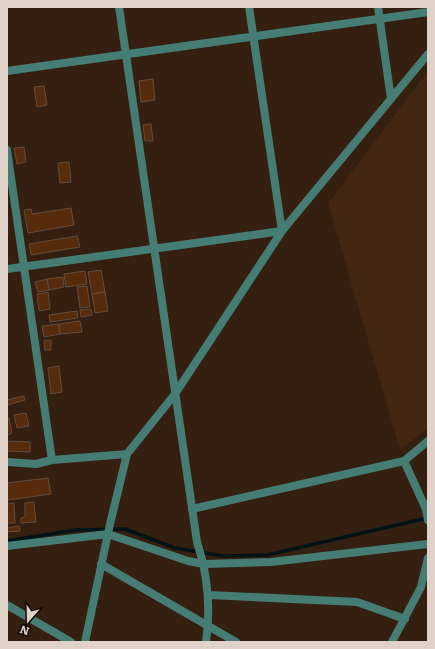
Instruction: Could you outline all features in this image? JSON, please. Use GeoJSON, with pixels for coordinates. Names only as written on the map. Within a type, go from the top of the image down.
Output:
{"type":"FeatureCollection","features":[{"type":"Feature","properties":{"kind":"street"},"geometry":{"type":"LineString","coordinates":[[119,7],[197,542],[203,562],[209,595],[206,642]]}},
{"type":"Feature","properties":{"kind":"street"},"geometry":{"type":"LineString","coordinates":[[249,7],[282,231]]}},
{"type":"Feature","properties":{"kind":"street"},"geometry":{"type":"LineString","coordinates":[[378,7],[391,99]]}},
{"type":"Feature","properties":{"kind":"street"},"geometry":{"type":"LineString","coordinates":[[7,71],[428,12]]}},
{"type":"Feature","properties":{"kind":"street"},"geometry":{"type":"LineString","coordinates":[[85,642],[101,564],[127,454],[175,394],[282,231],[428,54]]}},
{"type":"Feature","properties":{"kind":"street"},"geometry":{"type":"LineString","coordinates":[[7,150],[52,460]]}},
{"type":"Feature","properties":{"kind":"street"},"geometry":{"type":"LineString","coordinates":[[7,269],[282,231]]}},
{"type":"Feature","properties":{"kind":"street"},"geometry":{"type":"LineString","coordinates":[[192,509],[404,461],[428,441]]}},
{"type":"Feature","properties":{"kind":"street"},"geometry":{"type":"LineString","coordinates":[[7,462],[36,464],[52,460],[127,454]]}},
{"type":"Feature","properties":{"kind":"street"},"geometry":{"type":"LineString","coordinates":[[404,461],[426,509],[428,520]]}},
{"type":"Feature","properties":{"kind":"street"},"geometry":{"type":"LineString","coordinates":[[7,546],[108,534],[188,560],[203,562],[271,562],[428,544]]}},
{"type":"Feature","properties":{"kind":"street"},"geometry":{"type":"LineString","coordinates":[[392,642],[421,587],[428,558]]}},
{"type":"Feature","properties":{"kind":"street"},"geometry":{"type":"LineString","coordinates":[[101,564],[236,642]]}},
{"type":"Feature","properties":{"kind":"street"},"geometry":{"type":"LineString","coordinates":[[209,595],[357,602],[405,619]]}},
{"type":"Feature","properties":{"kind":"street"},"geometry":{"type":"LineString","coordinates":[[7,605],[71,642]]}},
{"type":"Feature","properties":{"kind":"shaded area"},"geometry":{"type":"Polygon","coordinates":[[[428,71],[428,428],[400,450],[328,203],[428,71]]]}},
{"type":"Feature","properties":{"kind":"building"},"geometry":{"type":"Polygon","coordinates":[[[153,79],[155,100],[141,102],[139,81],[153,79]]]}},
{"type":"Feature","properties":{"kind":"building"},"geometry":{"type":"Polygon","coordinates":[[[44,86],[47,105],[37,107],[34,87],[44,86]]]}},
{"type":"Feature","properties":{"kind":"building"},"geometry":{"type":"Polygon","coordinates":[[[151,124],[153,141],[145,141],[143,125],[151,124]]]}},
{"type":"Feature","properties":{"kind":"building"},"geometry":{"type":"Polygon","coordinates":[[[24,147],[26,162],[17,164],[14,148],[24,147]]]}},
{"type":"Feature","properties":{"kind":"building"},"geometry":{"type":"Polygon","coordinates":[[[69,162],[71,182],[60,183],[58,163],[69,162]]]}},
{"type":"Feature","properties":{"kind":"building"},"geometry":{"type":"Polygon","coordinates":[[[71,208],[74,225],[28,233],[24,210],[31,209],[32,214],[71,208]]]}},
{"type":"Feature","properties":{"kind":"building"},"geometry":{"type":"Polygon","coordinates":[[[77,236],[80,247],[31,255],[29,244],[77,236]]]}},
{"type":"Feature","properties":{"kind":"building"},"geometry":{"type":"Polygon","coordinates":[[[101,270],[105,292],[92,294],[88,272],[101,270]]]}},
{"type":"Feature","properties":{"kind":"building"},"geometry":{"type":"Polygon","coordinates":[[[85,271],[87,284],[66,287],[64,274],[85,271]]]}},
{"type":"Feature","properties":{"kind":"building"},"geometry":{"type":"Polygon","coordinates":[[[63,277],[64,287],[49,290],[47,279],[63,277]]]}},
{"type":"Feature","properties":{"kind":"building"},"geometry":{"type":"Polygon","coordinates":[[[47,279],[49,290],[38,292],[35,282],[47,279]]]}},
{"type":"Feature","properties":{"kind":"building"},"geometry":{"type":"Polygon","coordinates":[[[87,286],[90,307],[80,308],[77,287],[87,286]]]}},
{"type":"Feature","properties":{"kind":"building"},"geometry":{"type":"Polygon","coordinates":[[[48,292],[50,309],[39,311],[37,294],[48,292]]]}},
{"type":"Feature","properties":{"kind":"building"},"geometry":{"type":"Polygon","coordinates":[[[105,292],[108,311],[95,313],[92,294],[105,292]]]}},
{"type":"Feature","properties":{"kind":"building"},"geometry":{"type":"Polygon","coordinates":[[[91,309],[92,315],[81,317],[80,310],[91,309]]]}},
{"type":"Feature","properties":{"kind":"building"},"geometry":{"type":"Polygon","coordinates":[[[77,311],[78,318],[50,322],[49,315],[77,311]]]}},
{"type":"Feature","properties":{"kind":"building"},"geometry":{"type":"Polygon","coordinates":[[[80,321],[82,332],[60,334],[59,324],[80,321]]]}},
{"type":"Feature","properties":{"kind":"building"},"geometry":{"type":"Polygon","coordinates":[[[59,324],[60,334],[44,337],[42,326],[59,324]]]}},
{"type":"Feature","properties":{"kind":"building"},"geometry":{"type":"Polygon","coordinates":[[[51,340],[51,350],[45,350],[44,341],[51,340]]]}},
{"type":"Feature","properties":{"kind":"building"},"geometry":{"type":"Polygon","coordinates":[[[59,366],[62,392],[51,394],[48,368],[59,366]]]}},
{"type":"Feature","properties":{"kind":"building"},"geometry":{"type":"Polygon","coordinates":[[[24,396],[25,400],[7,405],[7,400],[24,396]]]}},
{"type":"Feature","properties":{"kind":"building"},"geometry":{"type":"Polygon","coordinates":[[[26,413],[29,426],[17,428],[14,415],[26,413]]]}},
{"type":"Feature","properties":{"kind":"building"},"geometry":{"type":"Polygon","coordinates":[[[7,418],[9,418],[12,433],[7,435],[7,418]]]}},
{"type":"Feature","properties":{"kind":"building"},"geometry":{"type":"Polygon","coordinates":[[[7,441],[30,442],[30,452],[7,451],[7,441]]]}},
{"type":"Feature","properties":{"kind":"building"},"geometry":{"type":"Polygon","coordinates":[[[48,478],[51,494],[8,500],[7,483],[48,478]]]}},
{"type":"Feature","properties":{"kind":"building"},"geometry":{"type":"Polygon","coordinates":[[[34,502],[36,522],[21,523],[21,518],[25,517],[25,503],[34,502]]]}},
{"type":"Feature","properties":{"kind":"building"},"geometry":{"type":"Polygon","coordinates":[[[14,503],[15,523],[7,523],[7,504],[14,503]]]}},
{"type":"Feature","properties":{"kind":"building"},"geometry":{"type":"Polygon","coordinates":[[[19,526],[20,531],[7,532],[7,528],[19,526]]]}},
{"type":"Feature","properties":{"kind":"waterway"},"geometry":{"type":"LineString","coordinates":[[7,541],[75,530],[125,529],[175,548],[223,556],[267,555],[427,518]]}}]}
